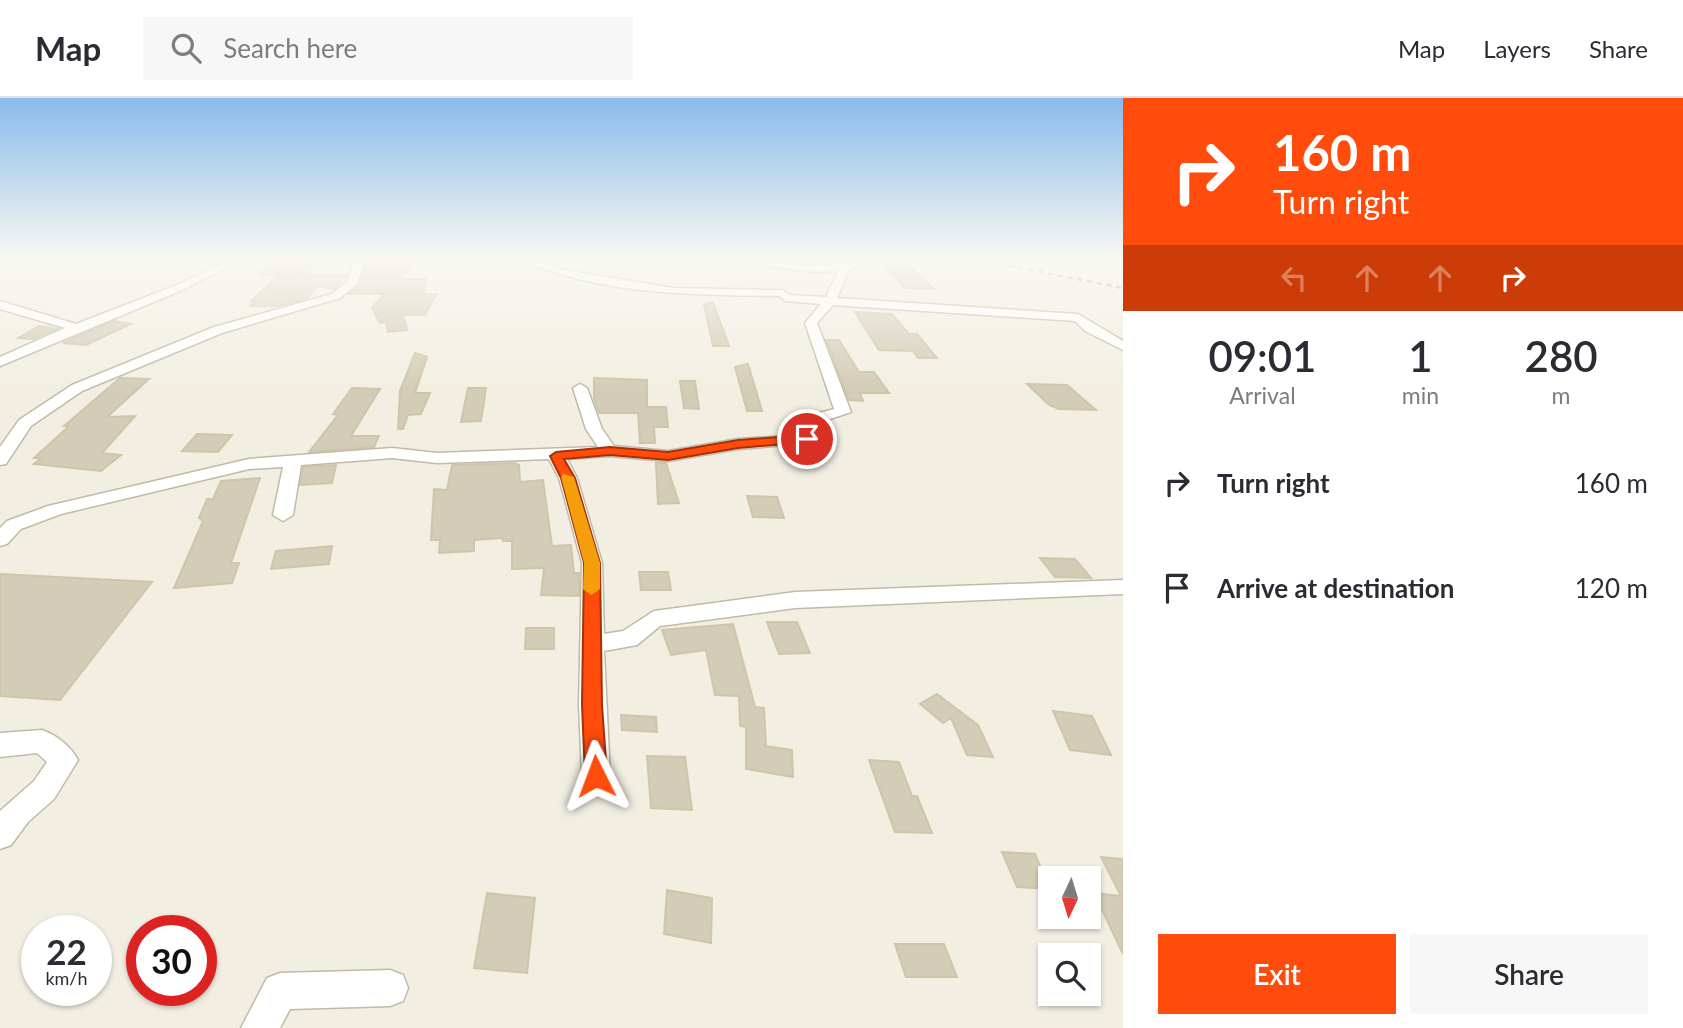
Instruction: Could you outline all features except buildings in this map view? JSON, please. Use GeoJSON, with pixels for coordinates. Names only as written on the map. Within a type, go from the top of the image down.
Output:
{"type":"FeatureCollection","features":[{"type":"Feature","properties":{"kind":"street"},"geometry":{"type":"LineString","coordinates":[[0,362],[140,303]]}},
{"type":"Feature","properties":{"kind":"street"},"geometry":{"type":"LineString","coordinates":[[0,460],[25,423],[77,388],[218,330],[310,303]]}},
{"type":"Feature","properties":{"kind":"street"},"geometry":{"type":"LineString","coordinates":[[0,540],[7,523],[207,471],[293,459],[392,453],[437,458],[537,452],[556,456],[610,451],[668,456],[738,444],[807,439],[807,421],[843,412],[811,323],[828,303]]}},
{"type":"Feature","properties":{"kind":"street"},"geometry":{"type":"LineString","coordinates":[[866,303],[1078,318],[1123,346]]}},
{"type":"Feature","properties":{"kind":"street"},"geometry":{"type":"LineString","coordinates":[[0,304],[78,328]]}},
{"type":"Feature","properties":{"kind":"street"},"geometry":{"type":"LineString","coordinates":[[1099,333],[1123,336]]}},
{"type":"Feature","properties":{"kind":"street"},"geometry":{"type":"LineString","coordinates":[[580,388],[594,429],[610,451]]}},
{"type":"Feature","properties":{"kind":"street"},"geometry":{"type":"LineString","coordinates":[[556,456],[568,478],[592,563],[591,644],[596,776]]}},
{"type":"Feature","properties":{"kind":"street"},"geometry":{"type":"LineString","coordinates":[[284,515],[293,459]]}},
{"type":"Feature","properties":{"kind":"street"},"geometry":{"type":"LineString","coordinates":[[591,644],[629,639],[654,619],[796,600],[1123,587]]}},
{"type":"Feature","properties":{"kind":"street"},"geometry":{"type":"LineString","coordinates":[[0,745],[43,741],[64,760],[44,790],[17,812],[0,835]]}},
{"type":"Feature","properties":{"kind":"street"},"geometry":{"type":"LineString","coordinates":[[260,1028],[280,991],[390,988]]}},
{"type":"Feature","properties":{"kind":"slow traffic"},"geometry":{"type":"LineString","coordinates":[[567,477],[592,563],[591,589]]}},
{"type":"Feature","properties":{"kind":"route"},"geometry":{"type":"LineString","coordinates":[[596,776],[592,705],[592,563],[568,478],[561,460],[556,456],[610,451],[668,456],[738,444],[807,439]]}}]}
